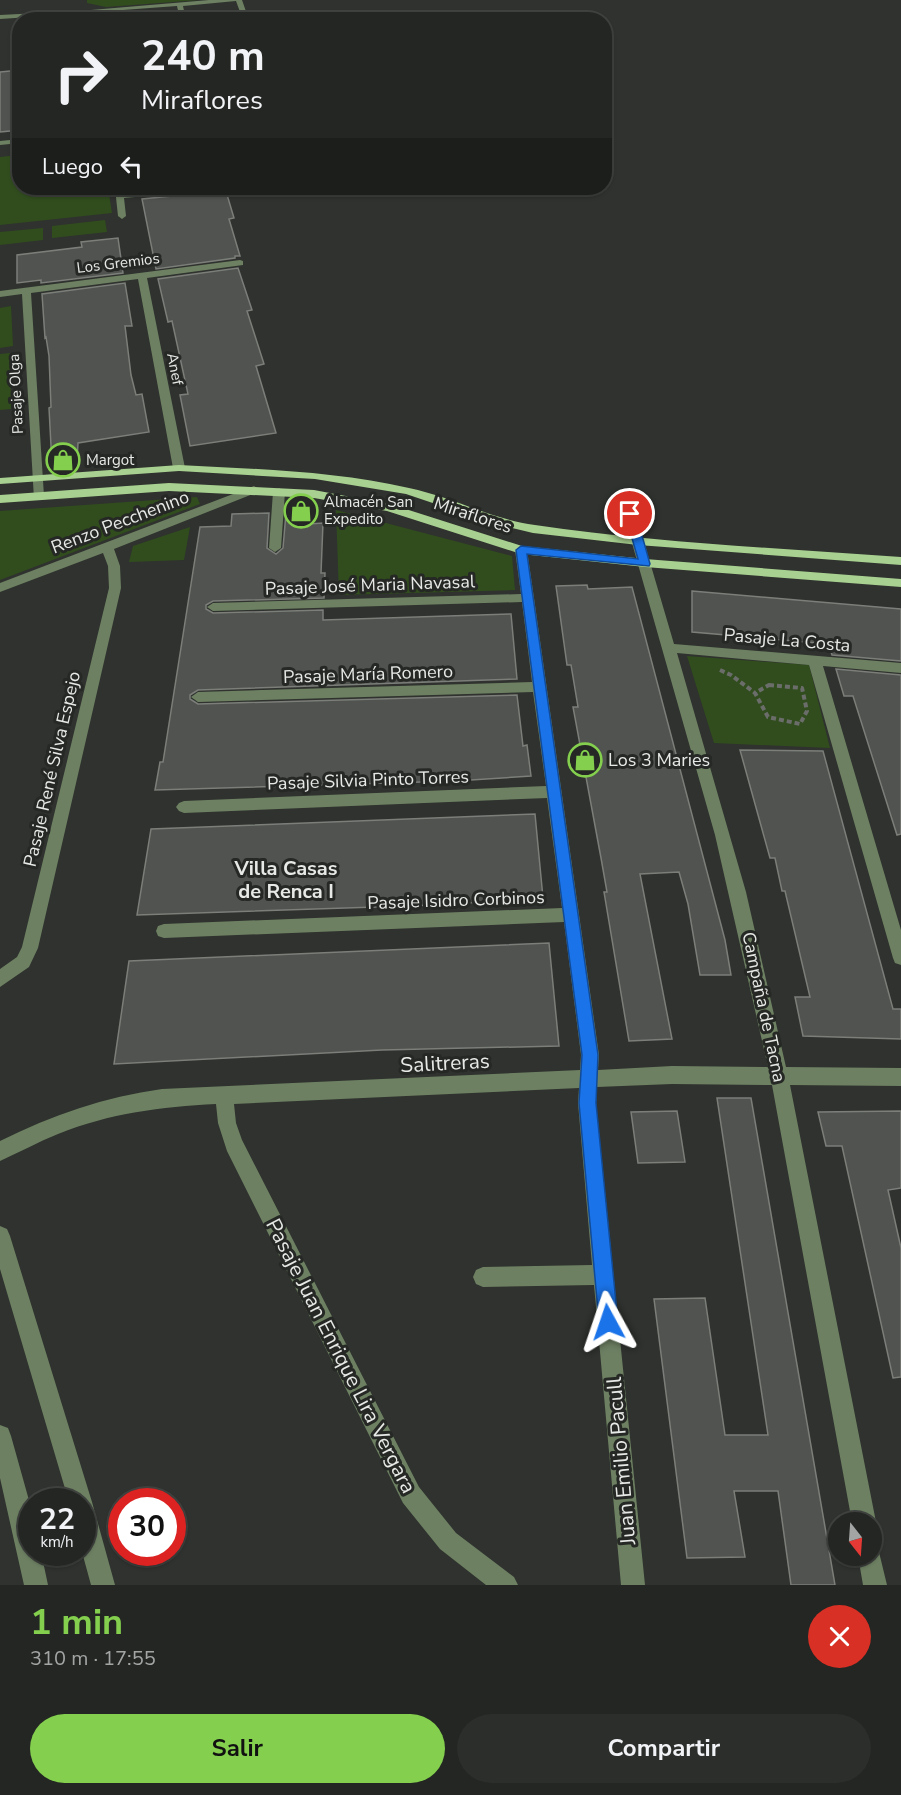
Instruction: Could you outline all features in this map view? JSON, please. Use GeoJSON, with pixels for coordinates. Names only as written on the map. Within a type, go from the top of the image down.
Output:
{"type":"FeatureCollection","features":[{"type":"Feature","properties":{"kind":"main road","name":"Miraflores"},"geometry":{"type":"LineString","coordinates":[[0,481],[179,468],[237,470],[343,479],[408,491],[516,526],[638,541],[901,561]]}},
{"type":"Feature","properties":{"kind":"main road","name":"Miraflores"},"geometry":{"type":"LineString","coordinates":[[0,499],[169,487],[324,495],[408,513],[521,550],[645,564],[901,583]]}},
{"type":"Feature","properties":{"kind":"street"},"geometry":{"type":"LineString","coordinates":[[45,12],[234,0]]}},
{"type":"Feature","properties":{"kind":"street"},"geometry":{"type":"LineString","coordinates":[[180,4],[182,12]]}},
{"type":"Feature","properties":{"kind":"street"},"geometry":{"type":"LineString","coordinates":[[120,8],[120,12]]}},
{"type":"Feature","properties":{"kind":"street"},"geometry":{"type":"LineString","coordinates":[[69,12],[78,9]]}},
{"type":"Feature","properties":{"kind":"street"},"geometry":{"type":"LineString","coordinates":[[120,195],[122,216]]}},
{"type":"Feature","properties":{"kind":"street","name":"Los Gremios"},"geometry":{"type":"LineString","coordinates":[[0,294],[240,263]]}},
{"type":"Feature","properties":{"kind":"street","name":"Anef"},"geometry":{"type":"LineString","coordinates":[[142,275],[179,468]]}},
{"type":"Feature","properties":{"kind":"street","name":"Pasaje Olga"},"geometry":{"type":"LineString","coordinates":[[26,290],[38,496]]}},
{"type":"Feature","properties":{"kind":"street","name":"Renzo Pecchenino"},"geometry":{"type":"LineString","coordinates":[[0,588],[109,551],[254,490]]}},
{"type":"Feature","properties":{"kind":"street"},"geometry":{"type":"LineString","coordinates":[[276,548],[279,492]]}},
{"type":"Feature","properties":{"kind":"street","name":"Campaña de Tacna"},"geometry":{"type":"LineString","coordinates":[[626,501],[732,866],[779,1076],[862,1512]]}},
{"type":"Feature","properties":{"kind":"street","name":"Juan Emilio Pacull"},"geometry":{"type":"LineString","coordinates":[[521,550],[590,1055],[588,1103],[633,1585]]}},
{"type":"Feature","properties":{"kind":"street","name":"Pasaje René Silva Espejo"},"geometry":{"type":"LineString","coordinates":[[0,979],[23,962],[30,948],[115,588],[115,573],[109,551]]}},
{"type":"Feature","properties":{"kind":"street","name":"Pasaje José Maria Navasal"},"geometry":{"type":"LineString","coordinates":[[213,607],[528,598]]}},
{"type":"Feature","properties":{"kind":"street","name":"Pasaje La Costa"},"geometry":{"type":"LineString","coordinates":[[669,648],[901,668]]}},
{"type":"Feature","properties":{"kind":"street"},"geometry":{"type":"LineString","coordinates":[[814,660],[901,958]]}},
{"type":"Feature","properties":{"kind":"street","name":"Pasaje María Romero"},"geometry":{"type":"LineString","coordinates":[[198,697],[540,687]]}},
{"type":"Feature","properties":{"kind":"street","name":"Pasaje Silvia Pinto Torres"},"geometry":{"type":"LineString","coordinates":[[184,807],[554,792]]}},
{"type":"Feature","properties":{"kind":"street","name":"Pasaje Isidro Corbinos"},"geometry":{"type":"LineString","coordinates":[[164,931],[571,915]]}},
{"type":"Feature","properties":{"kind":"street","name":"Salitreras"},"geometry":{"type":"LineString","coordinates":[[0,1151],[53,1126],[111,1107],[162,1098],[672,1075],[901,1077]]}},
{"type":"Feature","properties":{"kind":"street","name":"Pasaje Juan Enrique Lira Vergara"},"geometry":{"type":"LineString","coordinates":[[224,1096],[227,1123],[234,1144],[411,1495],[448,1541],[506,1585]]}},
{"type":"Feature","properties":{"kind":"street"},"geometry":{"type":"LineString","coordinates":[[0,1236],[77,1488]]}},
{"type":"Feature","properties":{"kind":"street"},"geometry":{"type":"LineString","coordinates":[[483,1277],[604,1275]]}},
{"type":"Feature","properties":{"kind":"street"},"geometry":{"type":"LineString","coordinates":[[0,1436],[18,1502],[36,1585]]}},
{"type":"Feature","properties":{"kind":"street"},"geometry":{"type":"LineString","coordinates":[[96,1556],[104,1585]]}},
{"type":"Feature","properties":{"kind":"street"},"geometry":{"type":"LineString","coordinates":[[872,1566],[875,1585]]}},
{"type":"Feature","properties":{"kind":"path"},"geometry":{"type":"LineString","coordinates":[[768,685],[802,688],[807,711],[800,724],[768,717],[755,693],[768,685]]}},
{"type":"Feature","properties":{"kind":"green space"},"geometry":{"type":"Polygon","coordinates":[[[87,0],[199,0],[106,7],[87,3],[87,0]]]}},
{"type":"Feature","properties":{"kind":"green space"},"geometry":{"type":"Polygon","coordinates":[[[12,156],[12,195],[109,195],[112,213],[0,225],[0,157],[12,156]]]}},
{"type":"Feature","properties":{"kind":"green space"},"geometry":{"type":"Polygon","coordinates":[[[105,220],[107,232],[52,238],[52,226],[105,220]]]}},
{"type":"Feature","properties":{"kind":"green space"},"geometry":{"type":"Polygon","coordinates":[[[43,228],[43,240],[0,245],[0,232],[43,228]]]}},
{"type":"Feature","properties":{"kind":"green space"},"geometry":{"type":"Polygon","coordinates":[[[11,306],[13,346],[0,348],[0,308],[11,306]]]}},
{"type":"Feature","properties":{"kind":"green space"},"geometry":{"type":"Polygon","coordinates":[[[10,353],[11,409],[0,410],[0,354],[10,353]]]}},
{"type":"Feature","properties":{"kind":"green space"},"geometry":{"type":"Polygon","coordinates":[[[197,497],[200,504],[0,580],[0,511],[197,497]]]}},
{"type":"Feature","properties":{"kind":"green space"},"geometry":{"type":"Polygon","coordinates":[[[336,510],[512,556],[515,590],[339,595],[336,510]]]}},
{"type":"Feature","properties":{"kind":"green space"},"geometry":{"type":"Polygon","coordinates":[[[190,527],[184,560],[129,562],[133,546],[190,527]]]}},
{"type":"Feature","properties":{"kind":"green space"},"geometry":{"type":"Polygon","coordinates":[[[687,656],[809,665],[830,748],[714,743],[687,656]]]}},
{"type":"Feature","properties":{"kind":"building"},"geometry":{"type":"Polygon","coordinates":[[[12,71],[12,131],[0,132],[0,72],[12,71]]]}},
{"type":"Feature","properties":{"kind":"building"},"geometry":{"type":"Polygon","coordinates":[[[183,195],[227,195],[234,218],[229,219],[240,256],[156,269],[142,199],[183,195]]]}},
{"type":"Feature","properties":{"kind":"building"},"geometry":{"type":"Polygon","coordinates":[[[118,238],[123,273],[41,283],[41,280],[17,283],[17,255],[82,247],[81,242],[118,238]]]}},
{"type":"Feature","properties":{"kind":"building"},"geometry":{"type":"Polygon","coordinates":[[[238,268],[252,310],[247,311],[264,364],[256,366],[276,433],[190,446],[180,395],[188,394],[172,321],[168,322],[158,279],[238,268]]]}},
{"type":"Feature","properties":{"kind":"building"},"geometry":{"type":"Polygon","coordinates":[[[125,283],[132,326],[125,326],[131,375],[136,395],[142,394],[149,432],[78,443],[77,462],[52,465],[49,356],[45,338],[42,294],[125,283]]]}},
{"type":"Feature","properties":{"kind":"building"},"geometry":{"type":"Polygon","coordinates":[[[309,512],[309,524],[323,523],[321,573],[325,573],[324,598],[213,601],[206,605],[206,609],[213,613],[323,610],[323,620],[511,614],[517,679],[198,690],[190,695],[190,699],[198,704],[517,695],[523,746],[527,745],[531,776],[455,781],[155,790],[160,762],[163,762],[200,527],[231,526],[232,514],[269,513],[267,548],[276,554],[283,548],[286,513],[309,512]]]}},
{"type":"Feature","properties":{"kind":"building"},"geometry":{"type":"Polygon","coordinates":[[[587,585],[588,589],[632,587],[725,940],[731,975],[700,975],[688,904],[679,872],[640,874],[672,1039],[629,1041],[604,892],[607,892],[573,707],[578,707],[571,665],[567,665],[556,586],[587,585]]]}},
{"type":"Feature","properties":{"kind":"building"},"geometry":{"type":"Polygon","coordinates":[[[692,591],[901,609],[901,661],[832,655],[829,644],[692,632],[692,591]]]}},
{"type":"Feature","properties":{"kind":"building"},"geometry":{"type":"Polygon","coordinates":[[[836,669],[901,675],[901,834],[897,835],[853,696],[844,696],[836,669]]]}},
{"type":"Feature","properties":{"kind":"building"},"geometry":{"type":"Polygon","coordinates":[[[740,750],[823,751],[893,1009],[901,1009],[901,1039],[803,1036],[795,997],[810,997],[785,891],[782,891],[775,858],[770,858],[740,750]]]}},
{"type":"Feature","properties":{"kind":"building"},"geometry":{"type":"Polygon","coordinates":[[[535,814],[543,898],[437,905],[137,915],[151,829],[535,814]]]}},
{"type":"Feature","properties":{"kind":"building"},"geometry":{"type":"Polygon","coordinates":[[[549,943],[559,1046],[382,1050],[114,1064],[129,961],[549,943]]]}},
{"type":"Feature","properties":{"kind":"building"},"geometry":{"type":"Polygon","coordinates":[[[717,1098],[751,1098],[828,1544],[828,1566],[832,1566],[835,1585],[791,1585],[778,1491],[734,1491],[745,1557],[687,1558],[654,1299],[705,1298],[725,1435],[768,1435],[717,1098]]]}},
{"type":"Feature","properties":{"kind":"building"},"geometry":{"type":"Polygon","coordinates":[[[677,1111],[685,1162],[638,1163],[631,1112],[677,1111]]]}},
{"type":"Feature","properties":{"kind":"building"},"geometry":{"type":"Polygon","coordinates":[[[901,1111],[901,1188],[888,1190],[901,1248],[901,1377],[893,1378],[842,1146],[826,1146],[818,1112],[901,1111]]]}},
{"type":"Feature","properties":{"kind":"place","name":"Margot"},"geometry":{"type":"Point","coordinates":[63,460]}},
{"type":"Feature","properties":{"kind":"place","name":"Almacén San Expedito"},"geometry":{"type":"Point","coordinates":[301,511]}},
{"type":"Feature","properties":{"kind":"place","name":"Los 3 Maries"},"geometry":{"type":"Point","coordinates":[585,760]}},
{"type":"Feature","properties":{"kind":"district","name":"Villa Casas de Renca I"},"geometry":{"type":"Point","coordinates":[286,880]}},
{"type":"Feature","properties":{"kind":"route"},"geometry":{"type":"LineString","coordinates":[[608,1322],[588,1103],[590,1055],[521,550],[645,564],[630,514]]}}]}
